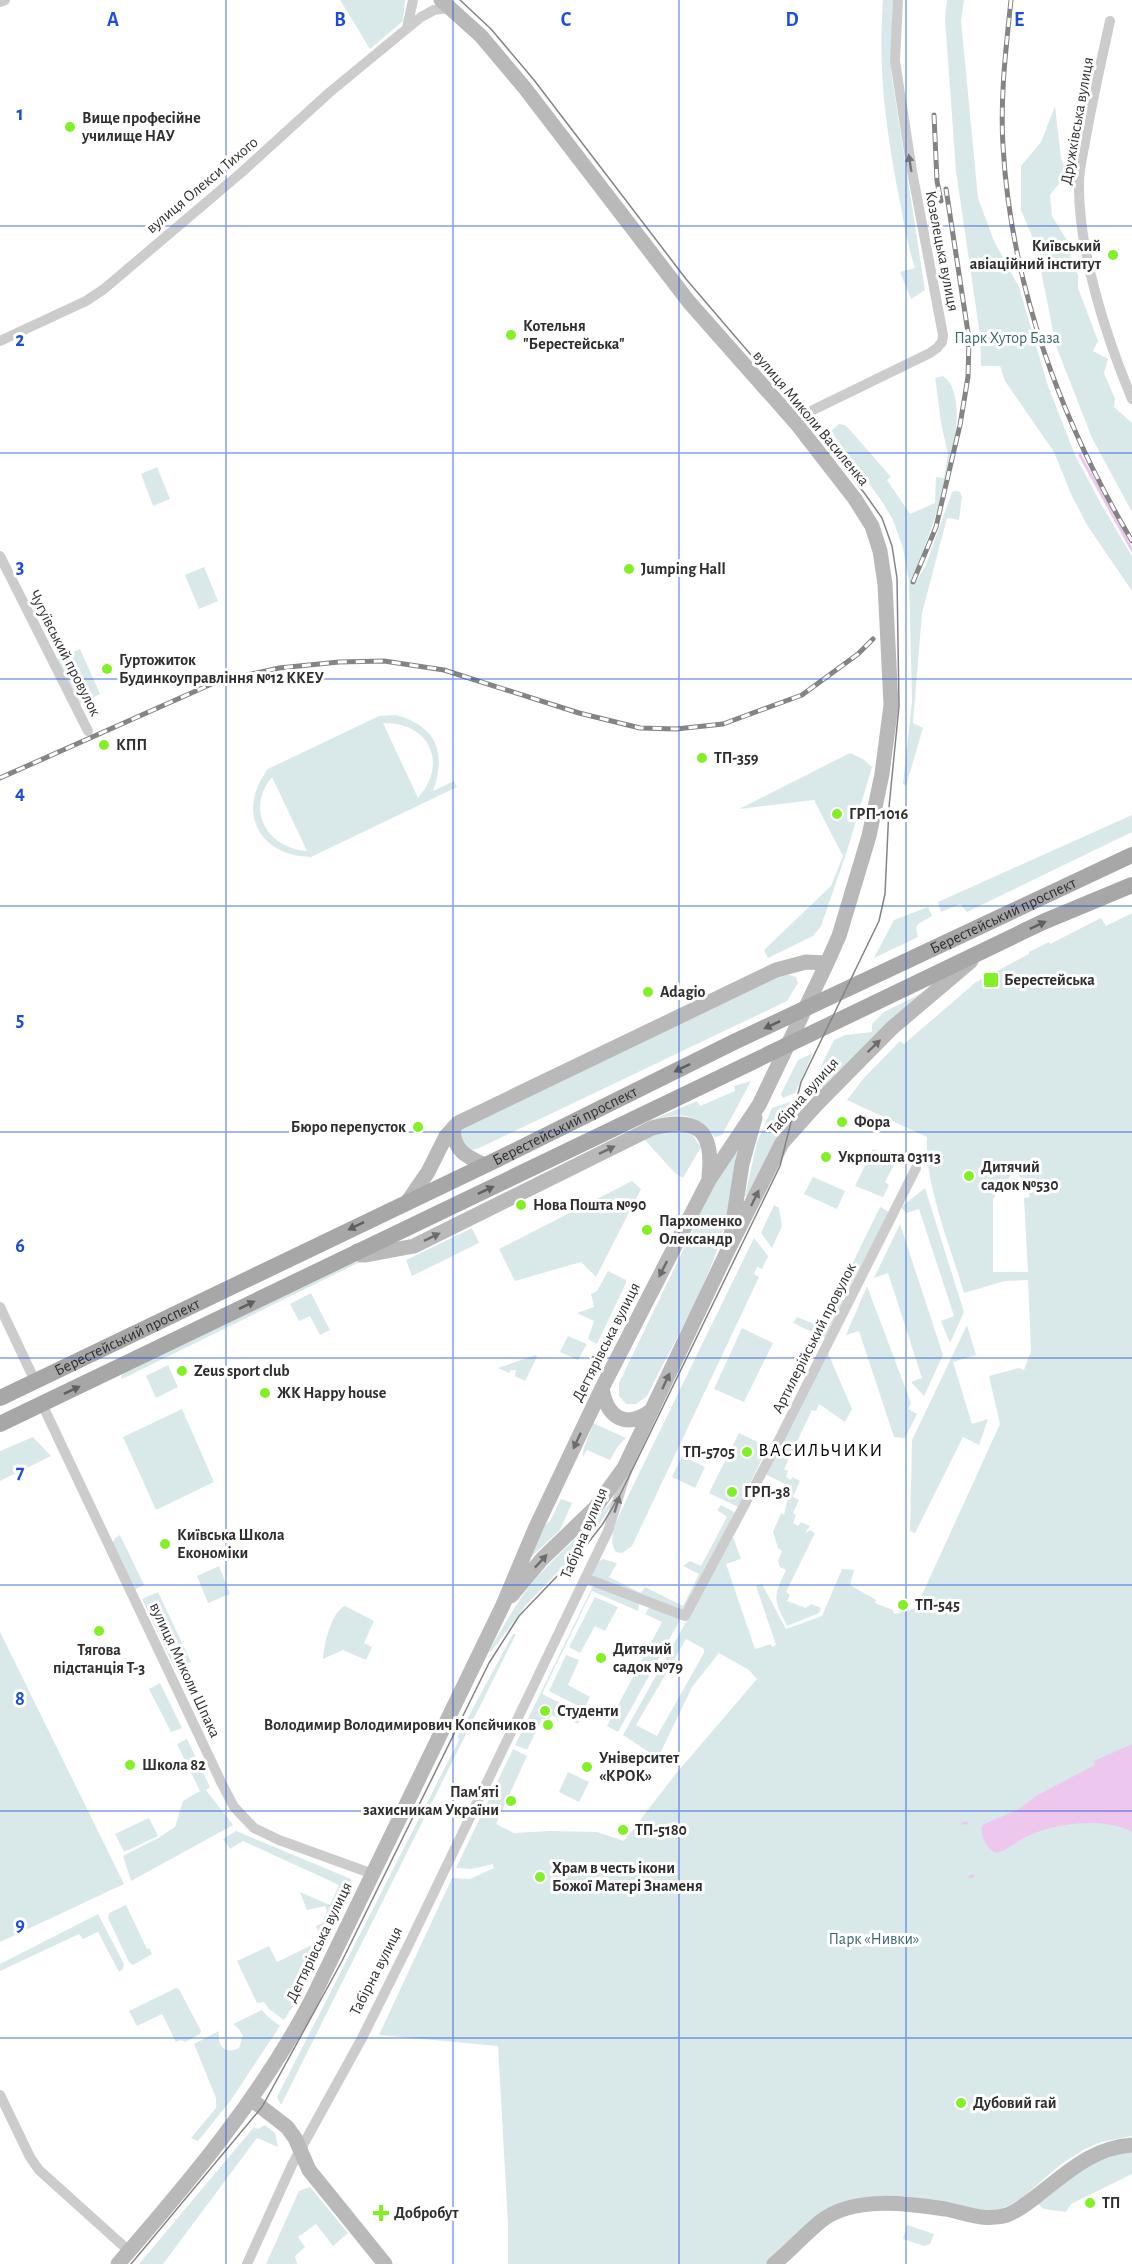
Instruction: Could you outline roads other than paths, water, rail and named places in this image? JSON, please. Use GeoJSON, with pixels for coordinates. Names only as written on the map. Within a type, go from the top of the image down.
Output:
{"type":"FeatureCollection","features":[{"type":"Feature","properties":{"kind":"main road","name":"вулиця Миколи Василенка"},"geometry":{"type":"LineString","coordinates":[[446,4],[482,36],[538,105],[689,302],[796,423],[855,499],[872,526],[880,551],[885,584],[891,705],[882,774],[869,836],[839,936],[767,1091]]}},
{"type":"Feature","properties":{"kind":"main road","name":"Берестейський проспект"},"geometry":{"type":"LineString","coordinates":[[0,1398],[485,1165],[734,1042],[1132,855]]}},
{"type":"Feature","properties":{"kind":"main road","name":"Берестейський проспект"},"geometry":{"type":"LineString","coordinates":[[0,1424],[1043,922],[1132,885]]}},
{"type":"Feature","properties":{"kind":"main road","name":"Табірна вулиця"},"geometry":{"type":"LineString","coordinates":[[632,1453],[728,1250],[776,1154],[793,1129],[892,1028],[985,951]]}},
{"type":"Feature","properties":{"kind":"main road"},"geometry":{"type":"LineString","coordinates":[[408,1201],[458,1123],[776,970],[806,962],[827,963]]}},
{"type":"Feature","properties":{"kind":"main road","name":"Дегтярівська вулиця"},"geometry":{"type":"LineString","coordinates":[[118,2264],[252,2100],[296,2030],[503,1605],[535,1529],[602,1388],[709,1180],[767,1091]]}},
{"type":"Feature","properties":{"kind":"main road","name":"Дегтярівська вулиця"},"geometry":{"type":"LineString","coordinates":[[728,1250],[742,1164],[759,1105]]}},
{"type":"Feature","properties":{"kind":"main road"},"geometry":{"type":"LineString","coordinates":[[357,1251],[361,1255],[366,1255],[414,1246],[652,1128],[665,1125],[690,1125],[706,1137],[710,1149],[709,1180]]}},
{"type":"Feature","properties":{"kind":"main road"},"geometry":{"type":"LineString","coordinates":[[453,1128],[455,1145],[459,1151],[485,1165]]}},
{"type":"Feature","properties":{"kind":"main road"},"geometry":{"type":"LineString","coordinates":[[602,1388],[608,1408],[622,1419],[632,1421],[641,1419],[652,1410]]}},
{"type":"Feature","properties":{"kind":"main road","name":"Дегтярівська вулиця"},"geometry":{"type":"LineString","coordinates":[[503,1605],[542,1559],[595,1508],[610,1489],[632,1453]]}},
{"type":"Feature","properties":{"kind":"main road"},"geometry":{"type":"LineString","coordinates":[[252,2100],[287,2127],[295,2138],[309,2170],[385,2264]]}},
{"type":"Feature","properties":{"kind":"main road"},"geometry":{"type":"LineString","coordinates":[[774,2264],[822,2220],[836,2212],[862,2205],[902,2204],[989,2219],[1008,2214],[1027,2203],[1101,2150],[1132,2145]]}},
{"type":"Feature","properties":{"kind":"street"},"geometry":{"type":"LineString","coordinates":[[0,2],[5,0]]}},
{"type":"Feature","properties":{"kind":"street"},"geometry":{"type":"LineString","coordinates":[[407,28],[413,0]]}},
{"type":"Feature","properties":{"kind":"street","name":"Козелецька вулиця"},"geometry":{"type":"LineString","coordinates":[[796,423],[813,410],[930,353],[942,342],[943,335],[912,171],[895,61],[898,0]]}},
{"type":"Feature","properties":{"kind":"street","name":"вулиця Олекси Тихого"},"geometry":{"type":"LineString","coordinates":[[0,341],[86,301],[104,289],[242,172],[330,92],[425,14],[446,4]]}},
{"type":"Feature","properties":{"kind":"street","name":"Дружківська вулиця"},"geometry":{"type":"LineString","coordinates":[[1110,21],[1091,106],[1079,180],[1080,212],[1101,314],[1117,364],[1132,399]]}},
{"type":"Feature","properties":{"kind":"street","name":"Чугуївський провулок"},"geometry":{"type":"LineString","coordinates":[[0,556],[88,731]]}},
{"type":"Feature","properties":{"kind":"street","name":"Артилерійський провулок"},"geometry":{"type":"LineString","coordinates":[[585,1578],[685,1616],[776,1446],[916,1168]]}},
{"type":"Feature","properties":{"kind":"street"},"geometry":{"type":"LineString","coordinates":[[0,1307],[35,1381]]}},
{"type":"Feature","properties":{"kind":"street","name":"вулиця Миколи Шпака"},"geometry":{"type":"LineString","coordinates":[[42,1404],[234,1807],[254,1828],[279,1840],[373,1874]]}},
{"type":"Feature","properties":{"kind":"street","name":"Табірна вулиця"},"geometry":{"type":"LineString","coordinates":[[247,2264],[300,2151],[362,2038],[404,1954],[585,1578],[616,1511],[632,1453]]}},
{"type":"Feature","properties":{"kind":"street"},"geometry":{"type":"LineString","coordinates":[[0,2095],[30,2157],[39,2170],[129,2251]]}},
{"type":"Feature","properties":{"kind":"waterway"},"geometry":{"type":"LineString","coordinates":[[1080,455],[1132,550]]}},
{"type":"Feature","properties":{"kind":"tram line"},"geometry":{"type":"LineString","coordinates":[[131,2264],[262,2107],[342,1961],[489,1663],[519,1616],[584,1548],[602,1525],[619,1497],[780,1166],[801,1082],[879,921],[885,894],[889,807],[899,706],[897,578],[892,546],[882,518],[804,417],[686,279],[534,80],[491,29],[460,0]]}},
{"type":"Feature","properties":{"kind":"railway"},"geometry":{"type":"LineString","coordinates":[[1011,0],[1004,73],[1002,128],[1008,198],[1017,250],[1029,301],[1062,400],[1106,495],[1132,541]]}},
{"type":"Feature","properties":{"kind":"railway"},"geometry":{"type":"LineString","coordinates":[[934,115],[937,181],[941,201]]}},
{"type":"Feature","properties":{"kind":"railway"},"geometry":{"type":"LineString","coordinates":[[913,582],[936,527],[960,425],[968,377],[969,339],[946,189]]}},
{"type":"Feature","properties":{"kind":"railway"},"geometry":{"type":"LineString","coordinates":[[0,778],[216,682],[279,668],[339,662],[384,661],[444,670],[579,713],[640,728],[676,729],[723,724],[802,695],[858,654],[873,639]]}},
{"type":"Feature","properties":{"kind":"place","name":"Вище професійне училище НАУ"},"geometry":{"type":"Point","coordinates":[70,127]}},
{"type":"Feature","properties":{"kind":"place","name":"Київський авіаційний інститут"},"geometry":{"type":"Point","coordinates":[1113,255]}},
{"type":"Feature","properties":{"kind":"place","name":"Котельня \"Берестейська\""},"geometry":{"type":"Point","coordinates":[511,335]}},
{"type":"Feature","properties":{"kind":"place","name":"Jumping Hall"},"geometry":{"type":"Point","coordinates":[629,569]}},
{"type":"Feature","properties":{"kind":"place","name":"Гуртожиток Будинкоуправління №12 ККЕУ"},"geometry":{"type":"Point","coordinates":[107,669]}},
{"type":"Feature","properties":{"kind":"place","name":"КПП"},"geometry":{"type":"Point","coordinates":[104,745]}},
{"type":"Feature","properties":{"kind":"place","name":"ТП-359"},"geometry":{"type":"Point","coordinates":[702,758]}},
{"type":"Feature","properties":{"kind":"place","name":"ГРП-1016"},"geometry":{"type":"Point","coordinates":[837,814]}},
{"type":"Feature","properties":{"kind":"place","name":"Берестейська"},"geometry":{"type":"Point","coordinates":[991,980]}},
{"type":"Feature","properties":{"kind":"place","name":"Adagio"},"geometry":{"type":"Point","coordinates":[648,992]}},
{"type":"Feature","properties":{"kind":"place","name":"Фора"},"geometry":{"type":"Point","coordinates":[842,1122]}},
{"type":"Feature","properties":{"kind":"place","name":"Бюро перепусток"},"geometry":{"type":"Point","coordinates":[418,1127]}},
{"type":"Feature","properties":{"kind":"place","name":"Укрпошта 03113"},"geometry":{"type":"Point","coordinates":[826,1157]}},
{"type":"Feature","properties":{"kind":"place","name":"Дитячий садок №530"},"geometry":{"type":"Point","coordinates":[969,1176]}},
{"type":"Feature","properties":{"kind":"place","name":"Нова Пошта №90"},"geometry":{"type":"Point","coordinates":[521,1205]}},
{"type":"Feature","properties":{"kind":"place","name":"Пархоменко Олександр"},"geometry":{"type":"Point","coordinates":[647,1230]}},
{"type":"Feature","properties":{"kind":"place","name":"Zeus sport club"},"geometry":{"type":"Point","coordinates":[182,1371]}},
{"type":"Feature","properties":{"kind":"place","name":"ЖК Happy house"},"geometry":{"type":"Point","coordinates":[265,1393]}},
{"type":"Feature","properties":{"kind":"place","name":"ТП-5705"},"geometry":{"type":"Point","coordinates":[747,1452]}},
{"type":"Feature","properties":{"kind":"place","name":"ГРП-38"},"geometry":{"type":"Point","coordinates":[732,1492]}},
{"type":"Feature","properties":{"kind":"place","name":"Київська Школа Економіки"},"geometry":{"type":"Point","coordinates":[165,1544]}},
{"type":"Feature","properties":{"kind":"place","name":"ТП-545"},"geometry":{"type":"Point","coordinates":[903,1605]}},
{"type":"Feature","properties":{"kind":"place","name":"Тягова підстанція Т-3"},"geometry":{"type":"Point","coordinates":[99,1631]}},
{"type":"Feature","properties":{"kind":"place","name":"Дитячий садок №79"},"geometry":{"type":"Point","coordinates":[601,1658]}},
{"type":"Feature","properties":{"kind":"place","name":"Студенти"},"geometry":{"type":"Point","coordinates":[545,1711]}},
{"type":"Feature","properties":{"kind":"place","name":"Володимир Володимирович Копєйчиков"},"geometry":{"type":"Point","coordinates":[548,1725]}},
{"type":"Feature","properties":{"kind":"place","name":"Школа 82"},"geometry":{"type":"Point","coordinates":[130,1765]}},
{"type":"Feature","properties":{"kind":"place","name":"Університет «КРОК»"},"geometry":{"type":"Point","coordinates":[587,1767]}},
{"type":"Feature","properties":{"kind":"place","name":"Пам'яті захисникам України"},"geometry":{"type":"Point","coordinates":[511,1801]}},
{"type":"Feature","properties":{"kind":"place","name":"ТП-5180"},"geometry":{"type":"Point","coordinates":[623,1830]}},
{"type":"Feature","properties":{"kind":"place","name":"Храм в честь ікони Божої Матері Знаменя"},"geometry":{"type":"Point","coordinates":[540,1877]}},
{"type":"Feature","properties":{"kind":"place","name":"Дубовий гай"},"geometry":{"type":"Point","coordinates":[961,2103]}},
{"type":"Feature","properties":{"kind":"place","name":"ТП"},"geometry":{"type":"Point","coordinates":[1090,2203]}},
{"type":"Feature","properties":{"kind":"place","name":"Добробут"},"geometry":{"type":"Point","coordinates":[381,2213]}},
{"type":"Feature","properties":{"kind":"district","name":"ВАСИЛЬЧИКИ"},"geometry":{"type":"Point","coordinates":[821,1451]}},
{"type":"Feature","properties":{"kind":"park label","name":"Парк Хутор База"},"geometry":{"type":"Point","coordinates":[1007,338]}},
{"type":"Feature","properties":{"kind":"park label","name":"Парк «Нивки»"},"geometry":{"type":"Point","coordinates":[874,1939]}}]}
